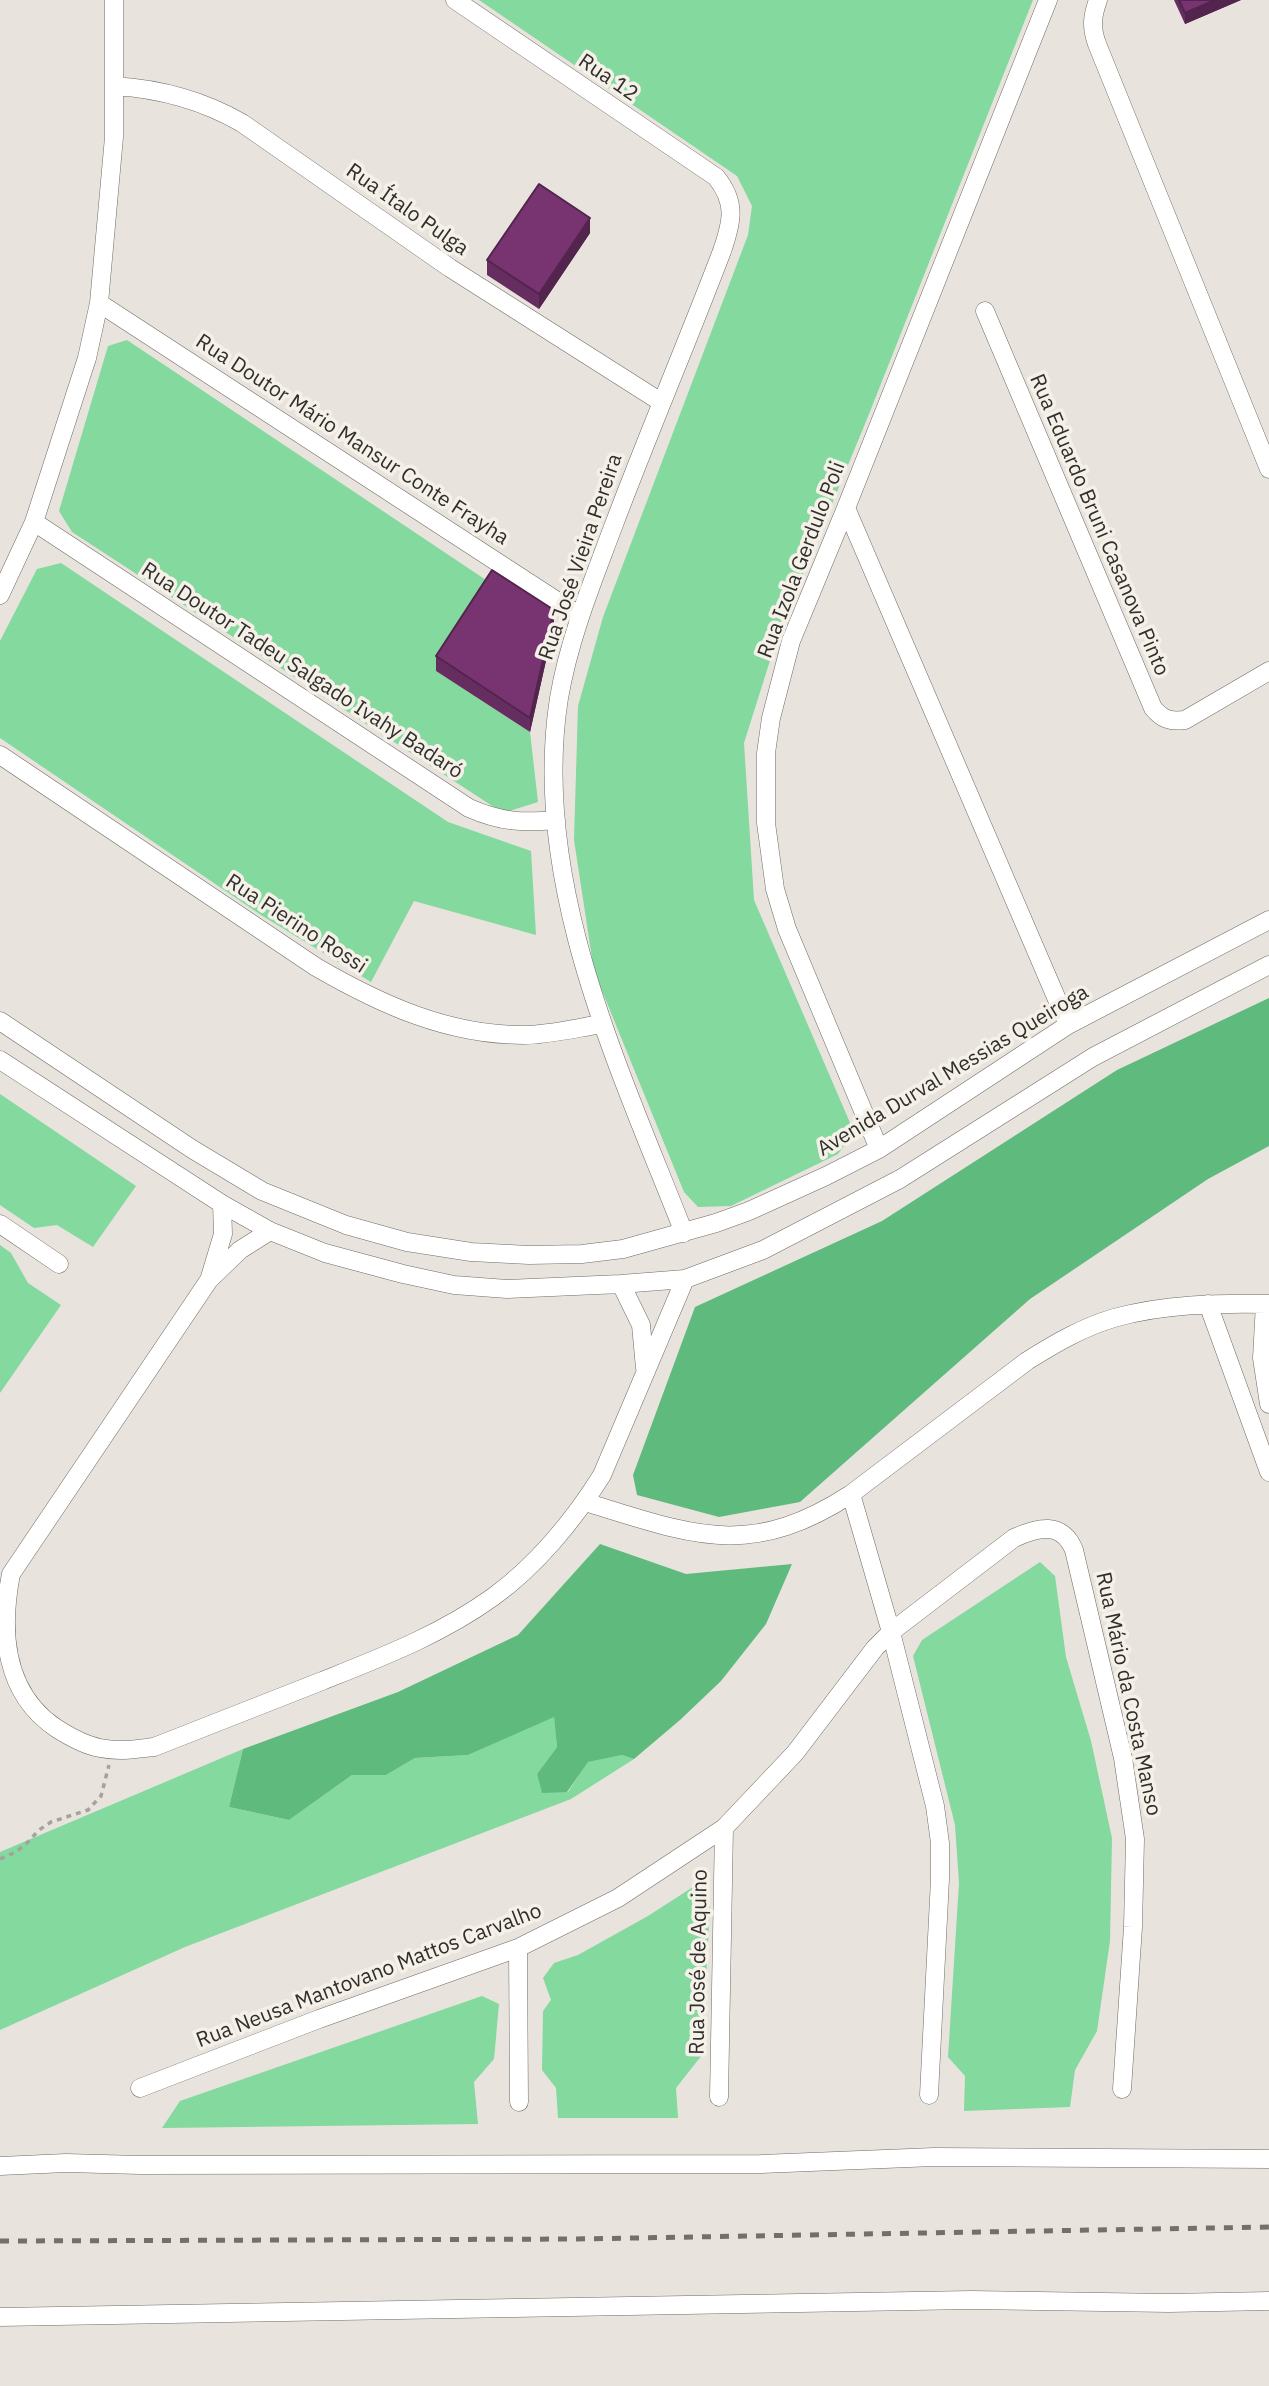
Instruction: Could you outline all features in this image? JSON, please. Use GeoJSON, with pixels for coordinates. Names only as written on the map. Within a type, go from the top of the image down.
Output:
{"type":"FeatureCollection","features":[{"type":"Feature","properties":{"kind":"street"},"geometry":{"type":"LineString","coordinates":[[0,595],[34,522],[87,358],[99,303],[110,194],[115,86],[114,0]]}},
{"type":"Feature","properties":{"kind":"street","name":"Rua 12"},"geometry":{"type":"LineString","coordinates":[[455,0],[716,177],[729,200]]}},
{"type":"Feature","properties":{"kind":"street","name":"Rua Izola Gerdulo Poli"},"geometry":{"type":"LineString","coordinates":[[879,1149],[787,929],[775,889],[766,823],[766,753],[777,692],[791,641],[1048,0]]}},
{"type":"Feature","properties":{"kind":"street"},"geometry":{"type":"LineString","coordinates":[[1098,0],[1092,17],[1097,44],[1269,469]]}},
{"type":"Feature","properties":{"kind":"street","name":"Rua Ítalo Pulga"},"geometry":{"type":"LineString","coordinates":[[115,86],[141,88],[193,100],[242,123],[450,268],[661,402]]}},
{"type":"Feature","properties":{"kind":"street","name":"Rua José Vieira Pereira"},"geometry":{"type":"LineString","coordinates":[[684,1233],[602,1024],[573,929],[556,820],[555,777],[558,712],[567,661],[580,616],[730,227],[729,200]]}},
{"type":"Feature","properties":{"kind":"street","name":"Rua Doutor Mário Mansur Conte Frayha"},"geometry":{"type":"LineString","coordinates":[[99,303],[580,616]]}},
{"type":"Feature","properties":{"kind":"street","name":"Rua Eduardo Bruni Casanova Pinto"},"geometry":{"type":"LineString","coordinates":[[985,311],[1147,697],[1160,716],[1172,722],[1185,720],[1269,671]]}},
{"type":"Feature","properties":{"kind":"street"},"geometry":{"type":"LineString","coordinates":[[846,509],[1068,1025]]}},
{"type":"Feature","properties":{"kind":"street","name":"Rua Doutor Tadeu Salgado Ivahy Badaró"},"geometry":{"type":"LineString","coordinates":[[34,522],[469,808],[494,819],[530,822],[556,820]]}},
{"type":"Feature","properties":{"kind":"street","name":"Rua Pierino Rossi"},"geometry":{"type":"LineString","coordinates":[[0,755],[316,967],[374,999],[409,1014],[494,1033],[547,1033],[602,1024]]}},
{"type":"Feature","properties":{"kind":"street","name":"Avenida Durval Messias Queiroga"},"geometry":{"type":"LineString","coordinates":[[0,1021],[131,1110],[262,1191],[346,1225],[407,1242],[471,1252],[582,1254],[623,1249],[684,1233],[749,1211],[826,1177],[879,1149],[1068,1025],[1269,920]]}},
{"type":"Feature","properties":{"kind":"street"},"geometry":{"type":"LineString","coordinates":[[0,1060],[222,1205],[270,1231],[325,1252],[454,1285],[507,1289],[621,1284],[685,1279],[763,1250],[900,1179],[1093,1057],[1269,965]]}},
{"type":"Feature","properties":{"kind":"street"},"geometry":{"type":"LineString","coordinates":[[209,1280],[223,1234],[222,1205]]}},
{"type":"Feature","properties":{"kind":"street"},"geometry":{"type":"LineString","coordinates":[[0,1224],[59,1264]]}},
{"type":"Feature","properties":{"kind":"street"},"geometry":{"type":"LineString","coordinates":[[270,1231],[240,1250],[209,1280],[11,1574],[4,1597],[1,1623],[3,1646],[15,1686],[49,1723],[65,1734],[98,1748],[123,1751],[154,1747],[400,1650],[450,1626],[495,1596],[546,1548],[585,1502],[602,1475],[685,1279]]}},
{"type":"Feature","properties":{"kind":"street"},"geometry":{"type":"LineString","coordinates":[[621,1284],[641,1325],[646,1372]]}},
{"type":"Feature","properties":{"kind":"street"},"geometry":{"type":"LineString","coordinates":[[585,1502],[661,1526],[694,1533],[745,1536],[781,1529],[822,1512],[851,1494],[1027,1361],[1053,1345],[1091,1326],[1138,1313],[1208,1304],[1267,1304],[1262,1358],[1269,1404]]}},
{"type":"Feature","properties":{"kind":"street"},"geometry":{"type":"LineString","coordinates":[[1208,1304],[1262,1433],[1269,1472]]}},
{"type":"Feature","properties":{"kind":"street"},"geometry":{"type":"LineString","coordinates":[[851,1494],[891,1632],[935,1805],[940,1843],[929,2095]]}},
{"type":"Feature","properties":{"kind":"street","name":"Rua Neusa Mantovano Mattos Carvalho"},"geometry":{"type":"LineString","coordinates":[[140,2088],[319,2019],[518,1948],[618,1898],[724,1828],[795,1753],[875,1648],[891,1632],[1014,1538],[1030,1530],[1052,1529]]}},
{"type":"Feature","properties":{"kind":"street","name":"Rua Mário da Costa Manso"},"geometry":{"type":"LineString","coordinates":[[1052,1529],[1062,1532],[1074,1550],[1123,1758],[1133,1820],[1135,1866],[1122,2089]]}},
{"type":"Feature","properties":{"kind":"street","name":"Rua José de Aquino"},"geometry":{"type":"LineString","coordinates":[[719,2097],[724,1828]]}},
{"type":"Feature","properties":{"kind":"street"},"geometry":{"type":"LineString","coordinates":[[518,1948],[519,2102]]}},
{"type":"Feature","properties":{"kind":"street"},"geometry":{"type":"LineString","coordinates":[[0,2166],[66,2163],[761,2164],[934,2157],[1269,2159]]}},
{"type":"Feature","properties":{"kind":"street"},"geometry":{"type":"LineString","coordinates":[[0,2317],[971,2300],[1169,2303],[1269,2301]]}},
{"type":"Feature","properties":{"kind":"path"},"geometry":{"type":"LineString","coordinates":[[0,1859],[16,1852],[39,1829],[51,1822],[88,1810],[101,1796],[112,1750]]}},
{"type":"Feature","properties":{"kind":"green space"},"geometry":{"type":"Polygon","coordinates":[[[479,0],[1033,0],[867,419],[779,632],[744,743],[754,900],[854,1132],[838,1154],[731,1206],[698,1207],[684,1192],[594,971],[574,840],[578,706],[603,617],[748,235],[752,206],[737,176],[479,0]]]}},
{"type":"Feature","properties":{"kind":"green space"},"geometry":{"type":"Polygon","coordinates":[[[127,340],[492,584],[436,671],[530,732],[538,802],[503,813],[72,532],[59,511],[108,346],[127,340]]]}},
{"type":"Feature","properties":{"kind":"green space"},"geometry":{"type":"Polygon","coordinates":[[[61,563],[448,822],[531,851],[536,935],[414,901],[371,982],[261,915],[0,738],[0,641],[37,569],[61,563]]]}},
{"type":"Feature","properties":{"kind":"green space"},"geometry":{"type":"Polygon","coordinates":[[[1269,998],[1269,1146],[1208,1179],[1030,1299],[800,1502],[719,1517],[637,1495],[633,1475],[695,1307],[882,1221],[1117,1070],[1269,998]]]}},
{"type":"Feature","properties":{"kind":"green space"},"geometry":{"type":"Polygon","coordinates":[[[0,1094],[136,1186],[93,1247],[57,1225],[34,1228],[0,1205],[0,1094]]]}},
{"type":"Feature","properties":{"kind":"green space"},"geometry":{"type":"Polygon","coordinates":[[[0,1245],[11,1253],[28,1283],[61,1305],[0,1393],[0,1245]]]}},
{"type":"Feature","properties":{"kind":"green space"},"geometry":{"type":"Polygon","coordinates":[[[600,1544],[686,1574],[792,1564],[766,1624],[721,1681],[634,1759],[622,1755],[588,1762],[567,1792],[542,1793],[537,1774],[557,1747],[554,1717],[468,1755],[415,1758],[386,1775],[352,1775],[289,1820],[229,1807],[243,1749],[398,1692],[518,1635],[600,1544]]]}},
{"type":"Feature","properties":{"kind":"green space"},"geometry":{"type":"Polygon","coordinates":[[[1040,1562],[1055,1576],[1066,1657],[1091,1741],[1112,1838],[1110,1941],[1097,2031],[1075,2070],[1070,2107],[964,2111],[965,2076],[948,2057],[959,1883],[955,1825],[913,1656],[922,1640],[1040,1562]]]}},
{"type":"Feature","properties":{"kind":"green space"},"geometry":{"type":"Polygon","coordinates":[[[554,1716],[557,1747],[537,1774],[542,1792],[568,1792],[587,1762],[622,1755],[634,1759],[571,1799],[185,1947],[0,2030],[0,1852],[243,1749],[229,1807],[289,1820],[352,1775],[386,1775],[415,1758],[468,1755],[554,1716]]]}},
{"type":"Feature","properties":{"kind":"green space"},"geometry":{"type":"Polygon","coordinates":[[[693,1887],[710,1906],[702,2055],[676,2088],[678,2118],[558,2118],[556,2088],[542,2070],[543,2011],[551,2000],[543,1978],[554,1963],[578,1955],[693,1887]]]}},
{"type":"Feature","properties":{"kind":"green space"},"geometry":{"type":"Polygon","coordinates":[[[482,1996],[499,2004],[494,2059],[474,2082],[478,2124],[162,2128],[180,2101],[482,1996]]]}},
{"type":"Feature","properties":{"kind":"building"},"geometry":{"type":"Polygon","coordinates":[[[1179,0],[1215,0],[1185,13],[1179,0]]]}},
{"type":"Feature","properties":{"kind":"building"},"geometry":{"type":"Polygon","coordinates":[[[539,184],[590,218],[539,294],[487,260],[539,184]]]}},
{"type":"Feature","properties":{"kind":"building"},"geometry":{"type":"Polygon","coordinates":[[[492,570],[554,610],[530,718],[436,656],[492,570]]]}},
{"type":"Feature","properties":{"kind":"railway"},"geometry":{"type":"LineString","coordinates":[[0,2241],[576,2239],[1269,2227]]}}]}
